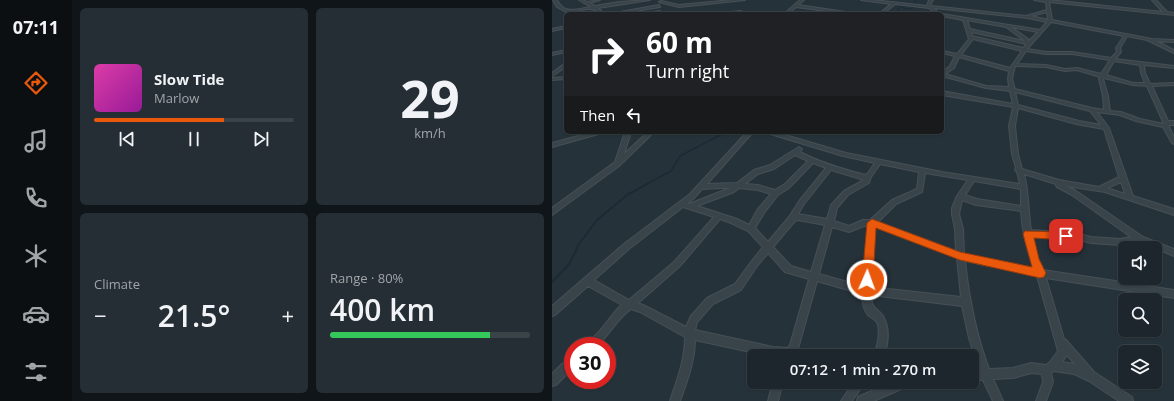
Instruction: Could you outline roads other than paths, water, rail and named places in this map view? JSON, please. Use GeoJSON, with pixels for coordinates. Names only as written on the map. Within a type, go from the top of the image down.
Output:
{"type":"FeatureCollection","features":[{"type":"Feature","properties":{"kind":"street"},"geometry":{"type":"LineString","coordinates":[[555,0],[558,6],[567,12],[648,0]]}},
{"type":"Feature","properties":{"kind":"street"},"geometry":{"type":"LineString","coordinates":[[581,0],[601,12]]}},
{"type":"Feature","properties":{"kind":"street"},"geometry":{"type":"LineString","coordinates":[[586,3],[598,0]]}},
{"type":"Feature","properties":{"kind":"street"},"geometry":{"type":"LineString","coordinates":[[620,12],[661,3],[679,6],[743,0]]}},
{"type":"Feature","properties":{"kind":"street"},"geometry":{"type":"LineString","coordinates":[[788,12],[802,0]]}},
{"type":"Feature","properties":{"kind":"street"},"geometry":{"type":"LineString","coordinates":[[863,0],[1026,17],[1150,40],[1174,41]]}},
{"type":"Feature","properties":{"kind":"street"},"geometry":{"type":"LineString","coordinates":[[931,0],[928,5],[934,8]]}},
{"type":"Feature","properties":{"kind":"street"},"geometry":{"type":"LineString","coordinates":[[1036,0],[1174,14]]}},
{"type":"Feature","properties":{"kind":"street"},"geometry":{"type":"LineString","coordinates":[[1047,0],[1050,21]]}},
{"type":"Feature","properties":{"kind":"street"},"geometry":{"type":"LineString","coordinates":[[1154,0],[1166,13]]}},
{"type":"Feature","properties":{"kind":"street"},"geometry":{"type":"LineString","coordinates":[[883,12],[893,4]]}},
{"type":"Feature","properties":{"kind":"street"},"geometry":{"type":"LineString","coordinates":[[1110,4],[1113,7]]}},
{"type":"Feature","properties":{"kind":"street"},"geometry":{"type":"LineString","coordinates":[[796,6],[842,12]]}},
{"type":"Feature","properties":{"kind":"street"},"geometry":{"type":"LineString","coordinates":[[933,12],[934,8]]}},
{"type":"Feature","properties":{"kind":"street"},"geometry":{"type":"LineString","coordinates":[[1026,17],[1049,10]]}},
{"type":"Feature","properties":{"kind":"street"},"geometry":{"type":"LineString","coordinates":[[944,15],[1040,31]]}},
{"type":"Feature","properties":{"kind":"street"},"geometry":{"type":"LineString","coordinates":[[1003,15],[1002,22],[1020,36],[1031,42]]}},
{"type":"Feature","properties":{"kind":"street"},"geometry":{"type":"LineString","coordinates":[[944,73],[952,67],[970,37],[965,19]]}},
{"type":"Feature","properties":{"kind":"street"},"geometry":{"type":"LineString","coordinates":[[1041,401],[1048,382],[1050,368],[1064,352],[1040,273],[1034,259],[1028,234],[1024,188],[1018,170],[1012,126],[1016,106],[1012,90],[1012,67],[1040,31],[1050,21]]}},
{"type":"Feature","properties":{"kind":"street"},"geometry":{"type":"LineString","coordinates":[[552,30],[564,27]]}},
{"type":"Feature","properties":{"kind":"street"},"geometry":{"type":"LineString","coordinates":[[969,30],[1031,42]]}},
{"type":"Feature","properties":{"kind":"street"},"geometry":{"type":"LineString","coordinates":[[1106,112],[1107,104],[1104,100],[1104,86],[1101,81],[1102,76],[1119,52],[1118,48],[1126,35]]}},
{"type":"Feature","properties":{"kind":"street"},"geometry":{"type":"LineString","coordinates":[[970,37],[1025,50],[1046,53],[1072,53],[1113,59],[1142,66],[1174,67]]}},
{"type":"Feature","properties":{"kind":"street"},"geometry":{"type":"LineString","coordinates":[[1150,40],[1174,52]]}},
{"type":"Feature","properties":{"kind":"street"},"geometry":{"type":"LineString","coordinates":[[552,54],[564,51]]}},
{"type":"Feature","properties":{"kind":"street"},"geometry":{"type":"LineString","coordinates":[[944,52],[1012,67],[1041,66],[1065,70],[1077,69],[1123,82],[1150,85],[1174,84]]}},
{"type":"Feature","properties":{"kind":"street"},"geometry":{"type":"LineString","coordinates":[[552,75],[564,66]]}},
{"type":"Feature","properties":{"kind":"street"},"geometry":{"type":"LineString","coordinates":[[1142,66],[1174,142]]}},
{"type":"Feature","properties":{"kind":"street"},"geometry":{"type":"LineString","coordinates":[[944,76],[986,87],[1012,90],[1092,110],[1166,125],[1174,123]]}},
{"type":"Feature","properties":{"kind":"street"},"geometry":{"type":"LineString","coordinates":[[552,79],[564,78]]}},
{"type":"Feature","properties":{"kind":"street"},"geometry":{"type":"LineString","coordinates":[[944,93],[1016,106],[1078,123],[1106,128]]}},
{"type":"Feature","properties":{"kind":"street"},"geometry":{"type":"LineString","coordinates":[[1092,110],[1106,128],[1130,198]]}},
{"type":"Feature","properties":{"kind":"street"},"geometry":{"type":"LineString","coordinates":[[552,145],[593,134]]}},
{"type":"Feature","properties":{"kind":"street"},"geometry":{"type":"LineString","coordinates":[[617,164],[627,134]]}},
{"type":"Feature","properties":{"kind":"street"},"geometry":{"type":"LineString","coordinates":[[552,212],[617,164],[649,134]]}},
{"type":"Feature","properties":{"kind":"street"},"geometry":{"type":"LineString","coordinates":[[552,312],[626,246],[682,204],[701,187],[748,134]]}},
{"type":"Feature","properties":{"kind":"street"},"geometry":{"type":"LineString","coordinates":[[775,134],[844,155],[1024,188]]}},
{"type":"Feature","properties":{"kind":"street"},"geometry":{"type":"LineString","coordinates":[[691,206],[724,194],[756,172],[772,168],[797,151],[804,143]]}},
{"type":"Feature","properties":{"kind":"street"},"geometry":{"type":"LineString","coordinates":[[797,151],[797,153],[830,167],[868,177]]}},
{"type":"Feature","properties":{"kind":"street"},"geometry":{"type":"LineString","coordinates":[[751,229],[761,210],[776,193],[788,186],[813,160]]}},
{"type":"Feature","properties":{"kind":"street"},"geometry":{"type":"LineString","coordinates":[[792,349],[815,276],[834,207],[846,193],[867,181],[868,177],[879,161]]}},
{"type":"Feature","properties":{"kind":"street"},"geometry":{"type":"LineString","coordinates":[[675,401],[687,366],[690,349],[689,334],[694,319],[710,301],[738,287],[768,247],[792,219],[802,202],[830,167]]}},
{"type":"Feature","properties":{"kind":"street"},"geometry":{"type":"LineString","coordinates":[[879,349],[883,325],[879,318],[871,312],[868,307],[867,291],[868,258],[872,223],[894,202],[905,195],[920,190],[922,170]]}},
{"type":"Feature","properties":{"kind":"street"},"geometry":{"type":"LineString","coordinates":[[1018,170],[1052,180],[1100,189],[1174,212]]}},
{"type":"Feature","properties":{"kind":"street"},"geometry":{"type":"LineString","coordinates":[[1100,189],[1122,178]]}},
{"type":"Feature","properties":{"kind":"street"},"geometry":{"type":"LineString","coordinates":[[972,179],[960,196],[955,210],[959,231],[965,302],[972,334],[985,375],[998,401]]}},
{"type":"Feature","properties":{"kind":"street"},"geometry":{"type":"LineString","coordinates":[[1052,180],[1074,193],[1140,239],[1173,255]]}},
{"type":"Feature","properties":{"kind":"street"},"geometry":{"type":"LineString","coordinates":[[701,187],[757,186],[776,193]]}},
{"type":"Feature","properties":{"kind":"street"},"geometry":{"type":"LineString","coordinates":[[960,196],[976,202],[1025,208]]}},
{"type":"Feature","properties":{"kind":"street"},"geometry":{"type":"LineString","coordinates":[[682,204],[751,229],[788,269],[867,291],[965,302]]}},
{"type":"Feature","properties":{"kind":"street"},"geometry":{"type":"LineString","coordinates":[[600,337],[621,311],[677,264],[718,217]]}},
{"type":"Feature","properties":{"kind":"street"},"geometry":{"type":"LineString","coordinates":[[792,219],[798,217],[830,223],[849,229],[863,223],[872,223],[960,256],[1040,273],[1174,294]]}},
{"type":"Feature","properties":{"kind":"street"},"geometry":{"type":"LineString","coordinates":[[1028,234],[1076,236],[1090,240],[1120,242],[1140,239]]}},
{"type":"Feature","properties":{"kind":"street"},"geometry":{"type":"LineString","coordinates":[[587,281],[630,305],[642,309],[689,334],[759,349]]}},
{"type":"Feature","properties":{"kind":"street"},"geometry":{"type":"LineString","coordinates":[[1061,340],[1075,359],[1093,377],[1128,401]]}},
{"type":"Feature","properties":{"kind":"street"},"geometry":{"type":"LineString","coordinates":[[979,375],[1013,373],[1032,368],[1050,368],[1074,369],[1093,377]]}},
{"type":"Feature","properties":{"kind":"street"},"geometry":{"type":"LineString","coordinates":[[552,381],[564,370]]}},
{"type":"Feature","properties":{"kind":"street"},"geometry":{"type":"LineString","coordinates":[[773,401],[776,389]]}},
{"type":"Feature","properties":{"kind":"street"},"geometry":{"type":"LineString","coordinates":[[846,401],[855,389]]}},
{"type":"Feature","properties":{"kind":"street"},"geometry":{"type":"LineString","coordinates":[[862,401],[889,389]]}},
{"type":"Feature","properties":{"kind":"waterway"},"geometry":{"type":"LineString","coordinates":[[897,12],[900,6],[907,9],[913,8],[916,0]]}},
{"type":"Feature","properties":{"kind":"waterway"},"geometry":{"type":"LineString","coordinates":[[645,185],[671,171],[680,156],[722,134]]}},
{"type":"Feature","properties":{"kind":"waterway"},"geometry":{"type":"LineString","coordinates":[[553,281],[570,263],[579,244],[597,220],[627,195],[647,184]]}}]}
